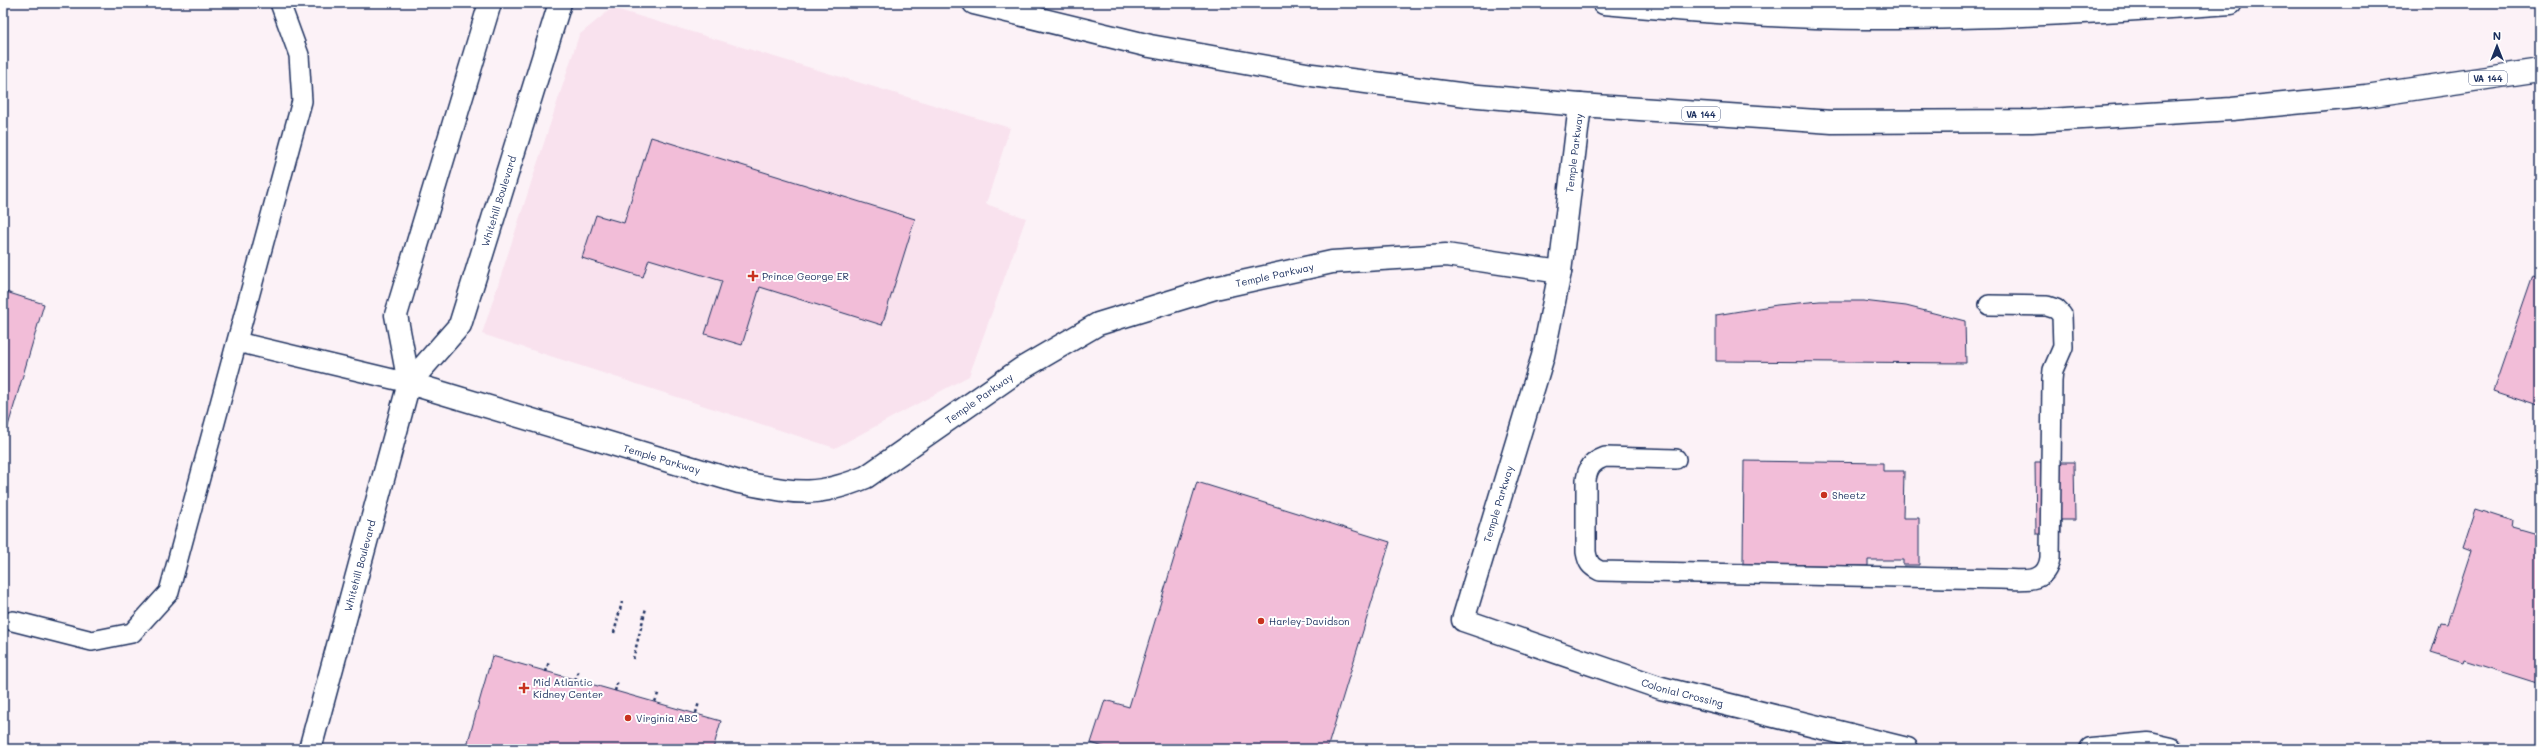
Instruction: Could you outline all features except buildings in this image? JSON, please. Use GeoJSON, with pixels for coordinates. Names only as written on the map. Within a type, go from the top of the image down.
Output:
{"type":"FeatureCollection","features":[{"type":"Feature","properties":{"kind":"street","name":"Whitehill Boulevard"},"geometry":{"type":"LineString","coordinates":[[310,749],[409,383],[396,314],[490,3]]}},
{"type":"Feature","properties":{"kind":"street","name":"Whitehill Boulevard"},"geometry":{"type":"LineString","coordinates":[[409,383],[460,325],[560,3]]}},
{"type":"Feature","properties":{"kind":"street","name":"VA 144"},"geometry":{"type":"LineString","coordinates":[[974,3],[1150,46],[1312,75],[1467,95],[1580,105],[1832,122],[2032,121],[2232,109],[2358,97],[2540,70]]}},
{"type":"Feature","properties":{"kind":"street"},"geometry":{"type":"LineString","coordinates":[[1604,3],[1703,12],[1866,18],[2063,14],[2231,3]]}},
{"type":"Feature","properties":{"kind":"street","name":"Temple Parkway"},"geometry":{"type":"LineString","coordinates":[[1463,620],[1543,356],[1560,272],[1580,105]]}},
{"type":"Feature","properties":{"kind":"street","name":"Temple Parkway"},"geometry":{"type":"LineString","coordinates":[[409,383],[738,482],[794,492],[821,492],[839,489],[866,477],[1021,369],[1098,324],[1215,288],[1332,262],[1446,255],[1560,272]]}},
{"type":"Feature","properties":{"kind":"street","name":"Colonial Crossing"},"geometry":{"type":"LineString","coordinates":[[1463,620],[1661,688],[1907,749]]}},
{"type":"Feature","properties":{"kind":"street"},"geometry":{"type":"LineString","coordinates":[[2091,749],[2148,744],[2170,749]]}},
{"type":"Feature","properties":{"kind":"lane"},"geometry":{"type":"LineString","coordinates":[[13,621],[92,641],[132,634],[169,592],[302,101],[299,55],[280,3]]}},
{"type":"Feature","properties":{"kind":"lane"},"geometry":{"type":"LineString","coordinates":[[1676,459],[1605,458],[1594,462],[1588,470],[1586,480],[1586,552],[1588,562],[1593,567],[1600,571],[2000,579],[2037,578],[2044,575],[2048,569],[2052,380],[2053,370],[2063,347],[2062,314],[2056,308],[2047,306],[1989,305]]}},
{"type":"Feature","properties":{"kind":"lane"},"geometry":{"type":"LineString","coordinates":[[237,342],[409,383]]}},
{"type":"Feature","properties":{"kind":"path"},"geometry":{"type":"LineString","coordinates":[[614,634],[622,602]]}},
{"type":"Feature","properties":{"kind":"path"},"geometry":{"type":"LineString","coordinates":[[633,659],[646,608]]}},
{"type":"Feature","properties":{"kind":"path"},"geometry":{"type":"LineString","coordinates":[[546,672],[549,661]]}},
{"type":"Feature","properties":{"kind":"path"},"geometry":{"type":"LineString","coordinates":[[575,680],[579,669]]}},
{"type":"Feature","properties":{"kind":"path"},"geometry":{"type":"LineString","coordinates":[[615,691],[618,680]]}},
{"type":"Feature","properties":{"kind":"path"},"geometry":{"type":"LineString","coordinates":[[656,702],[659,691]]}},
{"type":"Feature","properties":{"kind":"path"},"geometry":{"type":"LineString","coordinates":[[696,713],[699,702]]}},
{"type":"Feature","properties":{"kind":"shaded area","name":"Prince George ER"},"geometry":{"type":"Polygon","coordinates":[[[612,8],[1010,128],[986,204],[1026,218],[969,376],[835,448],[482,334],[579,35],[612,8]]]}},
{"type":"Feature","properties":{"kind":"place","name":"Prince George ER"},"geometry":{"type":"Point","coordinates":[753,276]}},
{"type":"Feature","properties":{"kind":"place","name":"Sheetz"},"geometry":{"type":"Point","coordinates":[1824,495]}},
{"type":"Feature","properties":{"kind":"place","name":"Harley-Davidson"},"geometry":{"type":"Point","coordinates":[1261,621]}},
{"type":"Feature","properties":{"kind":"place","name":"Mid Atlantic Kidney Center"},"geometry":{"type":"Point","coordinates":[524,688]}},
{"type":"Feature","properties":{"kind":"place","name":"Virginia ABC"},"geometry":{"type":"Point","coordinates":[628,718]}}]}
